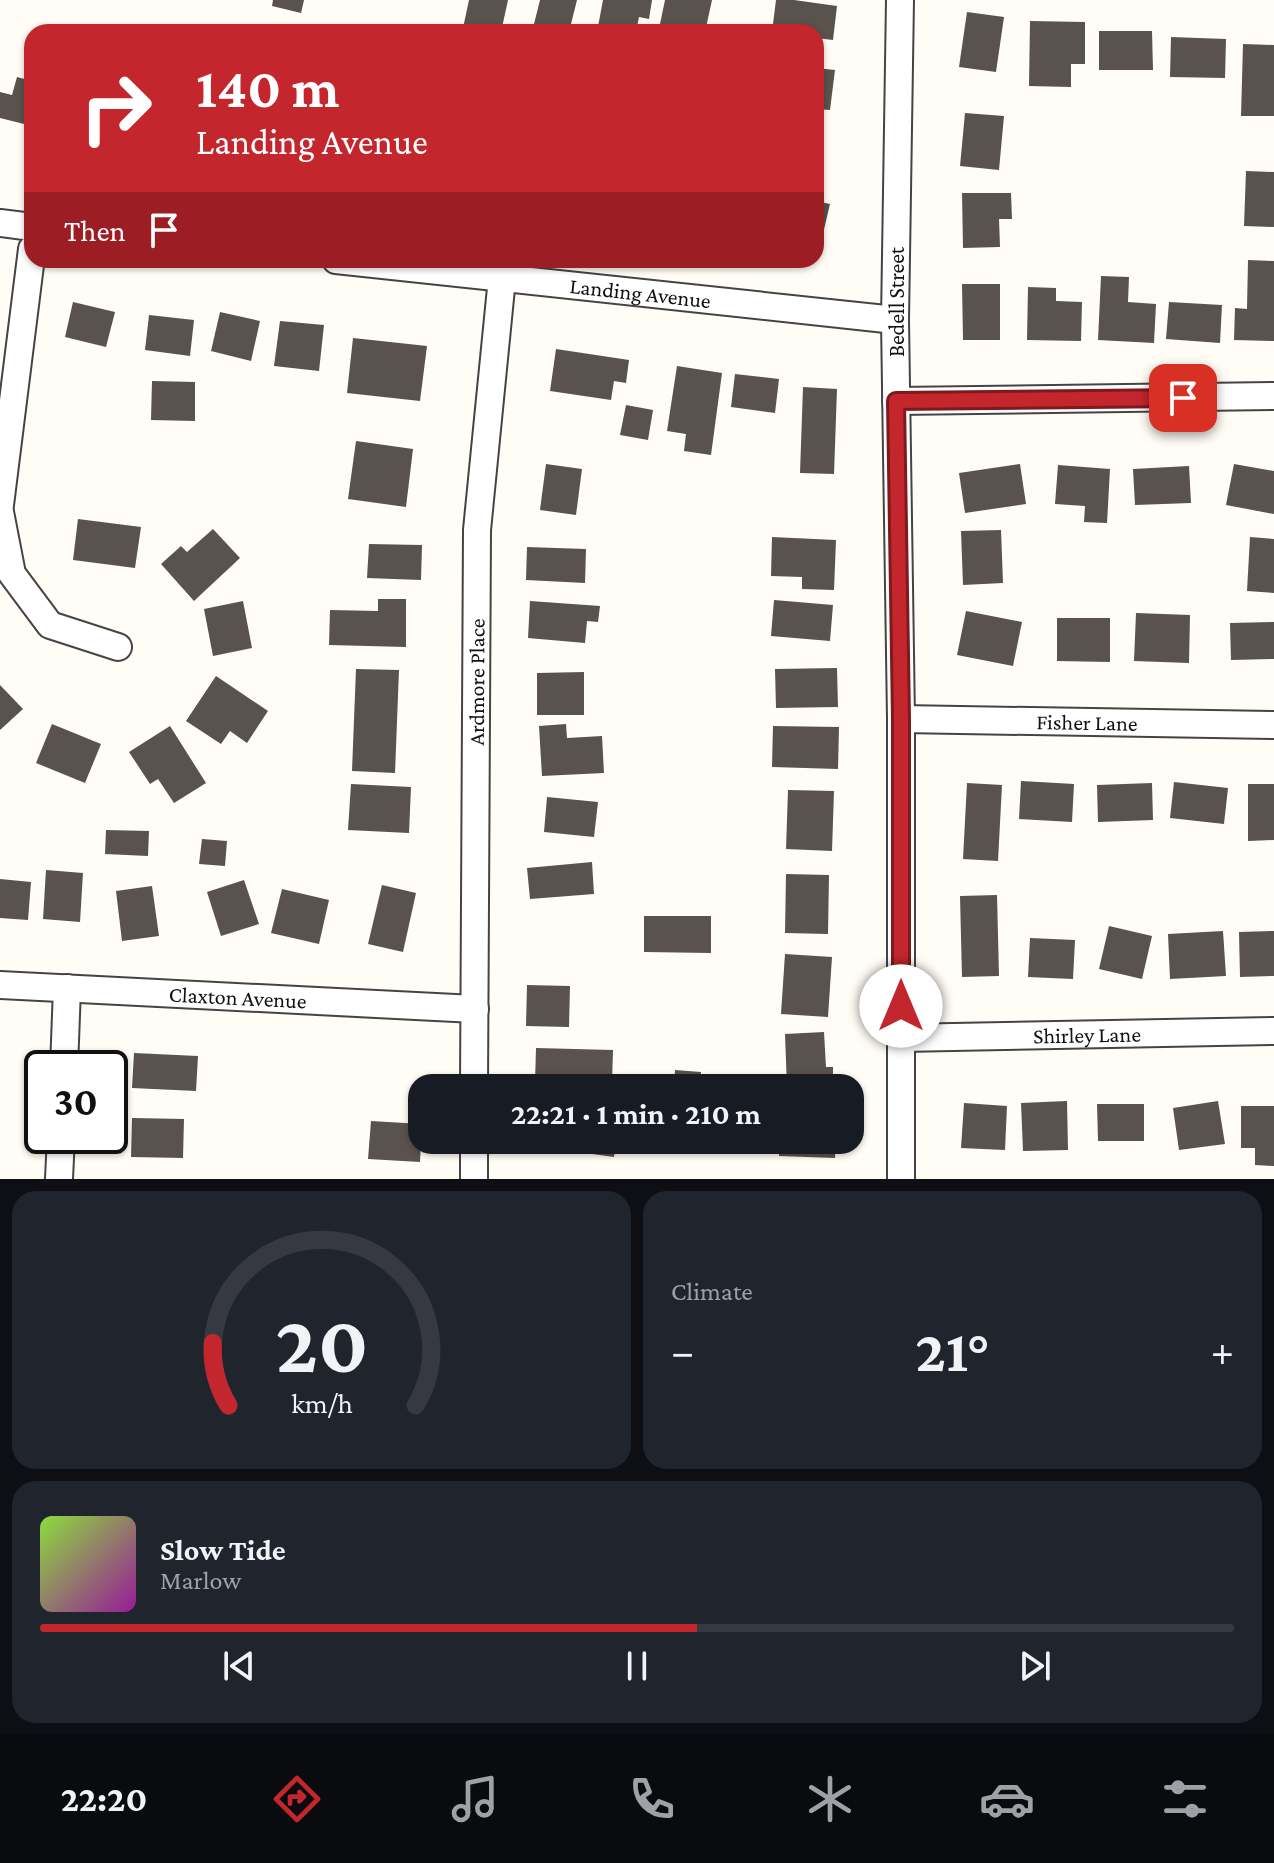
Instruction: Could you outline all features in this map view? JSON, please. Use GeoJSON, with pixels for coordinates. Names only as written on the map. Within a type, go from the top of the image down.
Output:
{"type":"FeatureCollection","features":[{"type":"Feature","properties":{"kind":"street","name":"Bedell Street"},"geometry":{"type":"LineString","coordinates":[[900,0],[895,320],[901,719],[901,1179]]}},
{"type":"Feature","properties":{"kind":"street"},"geometry":{"type":"LineString","coordinates":[[0,223],[24,226]]}},
{"type":"Feature","properties":{"kind":"street"},"geometry":{"type":"LineString","coordinates":[[0,505],[30,268]]}},
{"type":"Feature","properties":{"kind":"street","name":"Landing Avenue"},"geometry":{"type":"LineString","coordinates":[[410,268],[895,320]]}},
{"type":"Feature","properties":{"kind":"street","name":"Ardmore Place"},"geometry":{"type":"LineString","coordinates":[[474,1074],[477,530],[502,278]]}},
{"type":"Feature","properties":{"kind":"street"},"geometry":{"type":"LineString","coordinates":[[896,401],[1274,396]]}},
{"type":"Feature","properties":{"kind":"street"},"geometry":{"type":"LineString","coordinates":[[0,512],[12,574],[50,625],[118,647]]}},
{"type":"Feature","properties":{"kind":"street","name":"Fisher Lane"},"geometry":{"type":"LineString","coordinates":[[901,719],[1274,725]]}},
{"type":"Feature","properties":{"kind":"street","name":"Claxton Avenue"},"geometry":{"type":"LineString","coordinates":[[0,985],[475,1009]]}},
{"type":"Feature","properties":{"kind":"street"},"geometry":{"type":"LineString","coordinates":[[65,1050],[67,988]]}},
{"type":"Feature","properties":{"kind":"street","name":"Shirley Lane"},"geometry":{"type":"LineString","coordinates":[[901,1038],[1274,1031]]}},
{"type":"Feature","properties":{"kind":"street"},"geometry":{"type":"LineString","coordinates":[[59,1179],[60,1154]]}},
{"type":"Feature","properties":{"kind":"street"},"geometry":{"type":"LineString","coordinates":[[474,1154],[474,1179]]}},
{"type":"Feature","properties":{"kind":"building"},"geometry":{"type":"Polygon","coordinates":[[[273,0],[304,0],[301,13],[272,6],[273,0]]]}},
{"type":"Feature","properties":{"kind":"building"},"geometry":{"type":"Polygon","coordinates":[[[469,0],[508,0],[503,24],[464,24],[469,0]]]}},
{"type":"Feature","properties":{"kind":"building"},"geometry":{"type":"Polygon","coordinates":[[[540,0],[577,0],[571,24],[534,24],[540,0]]]}},
{"type":"Feature","properties":{"kind":"building"},"geometry":{"type":"Polygon","coordinates":[[[603,0],[652,0],[649,19],[639,17],[638,24],[598,24],[603,0]]]}},
{"type":"Feature","properties":{"kind":"building"},"geometry":{"type":"Polygon","coordinates":[[[665,0],[712,0],[707,24],[660,24],[665,0]]]}},
{"type":"Feature","properties":{"kind":"building"},"geometry":{"type":"Polygon","coordinates":[[[776,0],[837,6],[833,40],[824,39],[824,24],[773,24],[776,0]]]}},
{"type":"Feature","properties":{"kind":"building"},"geometry":{"type":"Polygon","coordinates":[[[967,12],[1004,17],[996,72],[959,67],[967,12]]]}},
{"type":"Feature","properties":{"kind":"building"},"geometry":{"type":"Polygon","coordinates":[[[1030,21],[1085,22],[1085,64],[1071,64],[1071,87],[1029,86],[1030,21]]]}},
{"type":"Feature","properties":{"kind":"building"},"geometry":{"type":"Polygon","coordinates":[[[1099,31],[1152,31],[1153,70],[1099,70],[1099,31]]]}},
{"type":"Feature","properties":{"kind":"building"},"geometry":{"type":"Polygon","coordinates":[[[1171,37],[1226,39],[1225,78],[1170,77],[1171,37]]]}},
{"type":"Feature","properties":{"kind":"building"},"geometry":{"type":"Polygon","coordinates":[[[1243,44],[1274,45],[1274,116],[1241,116],[1243,44]]]}},
{"type":"Feature","properties":{"kind":"building"},"geometry":{"type":"Polygon","coordinates":[[[824,69],[835,70],[830,110],[824,110],[824,69]]]}},
{"type":"Feature","properties":{"kind":"building"},"geometry":{"type":"Polygon","coordinates":[[[17,77],[24,79],[24,124],[0,118],[0,92],[12,95],[17,77]]]}},
{"type":"Feature","properties":{"kind":"building"},"geometry":{"type":"Polygon","coordinates":[[[965,113],[1004,116],[999,170],[960,166],[965,113]]]}},
{"type":"Feature","properties":{"kind":"building"},"geometry":{"type":"Polygon","coordinates":[[[1246,171],[1274,172],[1274,227],[1244,226],[1246,171]]]}},
{"type":"Feature","properties":{"kind":"building"},"geometry":{"type":"Polygon","coordinates":[[[962,193],[1011,193],[1012,219],[999,219],[1000,247],[963,248],[962,193]]]}},
{"type":"Feature","properties":{"kind":"building"},"geometry":{"type":"Polygon","coordinates":[[[824,203],[830,204],[824,229],[824,203]]]}},
{"type":"Feature","properties":{"kind":"building"},"geometry":{"type":"Polygon","coordinates":[[[1248,260],[1274,261],[1274,341],[1234,340],[1235,308],[1247,309],[1248,260]]]}},
{"type":"Feature","properties":{"kind":"building"},"geometry":{"type":"Polygon","coordinates":[[[1101,276],[1129,277],[1128,302],[1156,304],[1154,343],[1098,340],[1101,276]]]}},
{"type":"Feature","properties":{"kind":"building"},"geometry":{"type":"Polygon","coordinates":[[[962,284],[1000,284],[1000,340],[963,340],[962,284]]]}},
{"type":"Feature","properties":{"kind":"building"},"geometry":{"type":"Polygon","coordinates":[[[1028,287],[1056,288],[1056,301],[1082,302],[1081,341],[1027,340],[1028,287]]]}},
{"type":"Feature","properties":{"kind":"building"},"geometry":{"type":"Polygon","coordinates":[[[73,302],[115,312],[106,347],[65,337],[73,302]]]}},
{"type":"Feature","properties":{"kind":"building"},"geometry":{"type":"Polygon","coordinates":[[[1169,302],[1222,305],[1220,343],[1166,339],[1169,302]]]}},
{"type":"Feature","properties":{"kind":"building"},"geometry":{"type":"Polygon","coordinates":[[[220,312],[260,321],[251,361],[211,351],[220,312]]]}},
{"type":"Feature","properties":{"kind":"building"},"geometry":{"type":"Polygon","coordinates":[[[149,315],[194,320],[190,356],[145,350],[149,315]]]}},
{"type":"Feature","properties":{"kind":"building"},"geometry":{"type":"Polygon","coordinates":[[[280,321],[324,325],[319,371],[274,366],[280,321]]]}},
{"type":"Feature","properties":{"kind":"building"},"geometry":{"type":"Polygon","coordinates":[[[353,338],[427,346],[420,401],[347,393],[353,338]]]}},
{"type":"Feature","properties":{"kind":"building"},"geometry":{"type":"Polygon","coordinates":[[[556,349],[629,360],[626,383],[614,381],[611,400],[550,391],[556,349]]]}},
{"type":"Feature","properties":{"kind":"building"},"geometry":{"type":"Polygon","coordinates":[[[677,366],[722,373],[711,455],[684,451],[686,434],[667,431],[677,366]]]}},
{"type":"Feature","properties":{"kind":"building"},"geometry":{"type":"Polygon","coordinates":[[[735,374],[779,379],[775,413],[731,407],[735,374]]]}},
{"type":"Feature","properties":{"kind":"building"},"geometry":{"type":"Polygon","coordinates":[[[152,381],[195,382],[195,421],[151,420],[152,381]]]}},
{"type":"Feature","properties":{"kind":"building"},"geometry":{"type":"Polygon","coordinates":[[[803,387],[837,389],[834,474],[800,473],[803,387]]]}},
{"type":"Feature","properties":{"kind":"building"},"geometry":{"type":"Polygon","coordinates":[[[626,405],[653,410],[648,440],[620,435],[626,405]]]}},
{"type":"Feature","properties":{"kind":"building"},"geometry":{"type":"Polygon","coordinates":[[[356,441],[413,449],[406,507],[348,499],[356,441]]]}},
{"type":"Feature","properties":{"kind":"building"},"geometry":{"type":"Polygon","coordinates":[[[546,464],[582,469],[576,515],[540,510],[546,464]]]}},
{"type":"Feature","properties":{"kind":"building"},"geometry":{"type":"Polygon","coordinates":[[[1020,464],[1026,504],[965,513],[959,473],[1020,464]]]}},
{"type":"Feature","properties":{"kind":"building"},"geometry":{"type":"Polygon","coordinates":[[[1234,464],[1274,471],[1274,514],[1226,505],[1234,464]]]}},
{"type":"Feature","properties":{"kind":"building"},"geometry":{"type":"Polygon","coordinates":[[[1058,465],[1110,469],[1107,523],[1084,522],[1085,506],[1055,504],[1058,465]]]}},
{"type":"Feature","properties":{"kind":"building"},"geometry":{"type":"Polygon","coordinates":[[[1189,466],[1191,503],[1135,505],[1133,469],[1189,466]]]}},
{"type":"Feature","properties":{"kind":"building"},"geometry":{"type":"Polygon","coordinates":[[[78,519],[141,527],[135,568],[73,560],[78,519]]]}},
{"type":"Feature","properties":{"kind":"building"},"geometry":{"type":"Polygon","coordinates":[[[213,529],[240,558],[194,601],[161,564],[181,546],[187,552],[213,529]]]}},
{"type":"Feature","properties":{"kind":"building"},"geometry":{"type":"Polygon","coordinates":[[[1001,530],[1003,583],[963,585],[961,531],[1001,530]]]}},
{"type":"Feature","properties":{"kind":"building"},"geometry":{"type":"Polygon","coordinates":[[[772,537],[836,540],[834,590],[802,589],[802,577],[771,576],[772,537]]]}},
{"type":"Feature","properties":{"kind":"building"},"geometry":{"type":"Polygon","coordinates":[[[1250,537],[1274,539],[1274,593],[1247,591],[1250,537]]]}},
{"type":"Feature","properties":{"kind":"building"},"geometry":{"type":"Polygon","coordinates":[[[369,544],[422,545],[421,580],[367,578],[369,544]]]}},
{"type":"Feature","properties":{"kind":"building"},"geometry":{"type":"Polygon","coordinates":[[[527,547],[586,549],[585,583],[526,580],[527,547]]]}},
{"type":"Feature","properties":{"kind":"building"},"geometry":{"type":"Polygon","coordinates":[[[378,599],[406,599],[406,647],[329,645],[330,610],[378,611],[378,599]]]}},
{"type":"Feature","properties":{"kind":"building"},"geometry":{"type":"Polygon","coordinates":[[[774,600],[833,605],[830,641],[771,636],[774,600]]]}},
{"type":"Feature","properties":{"kind":"building"},"geometry":{"type":"Polygon","coordinates":[[[243,601],[252,648],[213,656],[204,609],[243,601]]]}},
{"type":"Feature","properties":{"kind":"building"},"geometry":{"type":"Polygon","coordinates":[[[530,601],[600,606],[598,622],[587,621],[585,643],[528,638],[530,601]]]}},
{"type":"Feature","properties":{"kind":"building"},"geometry":{"type":"Polygon","coordinates":[[[966,611],[1022,622],[1013,666],[957,655],[966,611]]]}},
{"type":"Feature","properties":{"kind":"building"},"geometry":{"type":"Polygon","coordinates":[[[1136,613],[1190,615],[1189,663],[1134,661],[1136,613]]]}},
{"type":"Feature","properties":{"kind":"building"},"geometry":{"type":"Polygon","coordinates":[[[1057,618],[1110,618],[1110,662],[1057,661],[1057,618]]]}},
{"type":"Feature","properties":{"kind":"building"},"geometry":{"type":"Polygon","coordinates":[[[1274,622],[1274,659],[1231,660],[1230,623],[1274,622]]]}},
{"type":"Feature","properties":{"kind":"building"},"geometry":{"type":"Polygon","coordinates":[[[837,668],[838,707],[776,708],[775,669],[837,668]]]}},
{"type":"Feature","properties":{"kind":"building"},"geometry":{"type":"Polygon","coordinates":[[[356,669],[399,670],[395,773],[352,771],[356,669]]]}},
{"type":"Feature","properties":{"kind":"building"},"geometry":{"type":"Polygon","coordinates":[[[584,672],[584,715],[537,715],[537,673],[584,672]]]}},
{"type":"Feature","properties":{"kind":"building"},"geometry":{"type":"Polygon","coordinates":[[[216,676],[268,711],[247,743],[230,731],[221,744],[186,721],[216,676]]]}},
{"type":"Feature","properties":{"kind":"building"},"geometry":{"type":"Polygon","coordinates":[[[0,685],[23,709],[0,730],[0,685]]]}},
{"type":"Feature","properties":{"kind":"building"},"geometry":{"type":"Polygon","coordinates":[[[52,724],[101,744],[85,783],[36,763],[52,724]]]}},
{"type":"Feature","properties":{"kind":"building"},"geometry":{"type":"Polygon","coordinates":[[[566,724],[567,738],[602,736],[604,773],[542,776],[539,726],[566,724]]]}},
{"type":"Feature","properties":{"kind":"building"},"geometry":{"type":"Polygon","coordinates":[[[170,726],[206,783],[174,803],[158,779],[150,784],[129,752],[170,726]]]}},
{"type":"Feature","properties":{"kind":"building"},"geometry":{"type":"Polygon","coordinates":[[[773,726],[839,727],[838,769],[772,767],[773,726]]]}},
{"type":"Feature","properties":{"kind":"building"},"geometry":{"type":"Polygon","coordinates":[[[1021,781],[1074,784],[1072,822],[1019,819],[1021,781]]]}},
{"type":"Feature","properties":{"kind":"building"},"geometry":{"type":"Polygon","coordinates":[[[1174,782],[1228,788],[1224,824],[1170,818],[1174,782]]]}},
{"type":"Feature","properties":{"kind":"building"},"geometry":{"type":"Polygon","coordinates":[[[967,783],[1002,785],[998,861],[963,859],[967,783]]]}},
{"type":"Feature","properties":{"kind":"building"},"geometry":{"type":"Polygon","coordinates":[[[1152,783],[1153,820],[1098,822],[1097,785],[1152,783]]]}},
{"type":"Feature","properties":{"kind":"building"},"geometry":{"type":"Polygon","coordinates":[[[351,784],[411,787],[409,833],[348,830],[351,784]]]}},
{"type":"Feature","properties":{"kind":"building"},"geometry":{"type":"Polygon","coordinates":[[[1248,784],[1274,784],[1274,840],[1248,841],[1248,784]]]}},
{"type":"Feature","properties":{"kind":"building"},"geometry":{"type":"Polygon","coordinates":[[[788,790],[834,791],[832,851],[786,849],[788,790]]]}},
{"type":"Feature","properties":{"kind":"building"},"geometry":{"type":"Polygon","coordinates":[[[547,797],[598,802],[594,837],[544,832],[547,797]]]}},
{"type":"Feature","properties":{"kind":"building"},"geometry":{"type":"Polygon","coordinates":[[[106,830],[149,831],[148,856],[105,854],[106,830]]]}},
{"type":"Feature","properties":{"kind":"building"},"geometry":{"type":"Polygon","coordinates":[[[202,839],[227,841],[225,866],[199,864],[202,839]]]}},
{"type":"Feature","properties":{"kind":"building"},"geometry":{"type":"Polygon","coordinates":[[[592,862],[594,894],[530,899],[527,868],[592,862]]]}},
{"type":"Feature","properties":{"kind":"building"},"geometry":{"type":"Polygon","coordinates":[[[46,870],[83,873],[80,922],[43,919],[46,870]]]}},
{"type":"Feature","properties":{"kind":"building"},"geometry":{"type":"Polygon","coordinates":[[[786,874],[829,875],[828,934],[785,933],[786,874]]]}},
{"type":"Feature","properties":{"kind":"building"},"geometry":{"type":"Polygon","coordinates":[[[0,879],[31,882],[28,920],[0,918],[0,879]]]}},
{"type":"Feature","properties":{"kind":"building"},"geometry":{"type":"Polygon","coordinates":[[[244,880],[259,924],[221,936],[207,892],[244,880]]]}},
{"type":"Feature","properties":{"kind":"building"},"geometry":{"type":"Polygon","coordinates":[[[382,885],[416,893],[403,952],[368,944],[382,885]]]}},
{"type":"Feature","properties":{"kind":"building"},"geometry":{"type":"Polygon","coordinates":[[[152,886],[159,936],[122,941],[116,891],[152,886]]]}},
{"type":"Feature","properties":{"kind":"building"},"geometry":{"type":"Polygon","coordinates":[[[282,889],[329,900],[319,944],[271,933],[282,889]]]}},
{"type":"Feature","properties":{"kind":"building"},"geometry":{"type":"Polygon","coordinates":[[[997,895],[999,976],[962,977],[960,896],[997,895]]]}},
{"type":"Feature","properties":{"kind":"building"},"geometry":{"type":"Polygon","coordinates":[[[644,916],[711,916],[711,953],[644,952],[644,916]]]}},
{"type":"Feature","properties":{"kind":"building"},"geometry":{"type":"Polygon","coordinates":[[[1109,926],[1152,936],[1142,979],[1099,969],[1109,926]]]}},
{"type":"Feature","properties":{"kind":"building"},"geometry":{"type":"Polygon","coordinates":[[[1223,931],[1226,976],[1170,979],[1168,934],[1223,931]]]}},
{"type":"Feature","properties":{"kind":"building"},"geometry":{"type":"Polygon","coordinates":[[[1274,931],[1274,976],[1240,977],[1239,932],[1274,931]]]}},
{"type":"Feature","properties":{"kind":"building"},"geometry":{"type":"Polygon","coordinates":[[[1030,938],[1075,940],[1073,979],[1028,977],[1030,938]]]}},
{"type":"Feature","properties":{"kind":"building"},"geometry":{"type":"Polygon","coordinates":[[[785,954],[832,957],[828,1017],[781,1014],[785,954]]]}},
{"type":"Feature","properties":{"kind":"building"},"geometry":{"type":"Polygon","coordinates":[[[527,985],[570,986],[569,1027],[526,1026],[527,985]]]}},
{"type":"Feature","properties":{"kind":"building"},"geometry":{"type":"Polygon","coordinates":[[[824,1032],[826,1067],[833,1067],[833,1074],[786,1074],[785,1034],[824,1032]]]}},
{"type":"Feature","properties":{"kind":"building"},"geometry":{"type":"Polygon","coordinates":[[[536,1048],[613,1050],[612,1074],[535,1074],[536,1048]]]}},
{"type":"Feature","properties":{"kind":"building"},"geometry":{"type":"Polygon","coordinates":[[[134,1053],[198,1056],[196,1091],[132,1088],[134,1053]]]}},
{"type":"Feature","properties":{"kind":"building"},"geometry":{"type":"Polygon","coordinates":[[[675,1070],[701,1072],[701,1074],[675,1074],[675,1070]]]}},
{"type":"Feature","properties":{"kind":"building"},"geometry":{"type":"Polygon","coordinates":[[[1067,1101],[1068,1150],[1023,1151],[1021,1103],[1067,1101]]]}},
{"type":"Feature","properties":{"kind":"building"},"geometry":{"type":"Polygon","coordinates":[[[1218,1101],[1225,1144],[1179,1150],[1173,1108],[1218,1101]]]}},
{"type":"Feature","properties":{"kind":"building"},"geometry":{"type":"Polygon","coordinates":[[[964,1103],[1007,1106],[1005,1150],[961,1148],[964,1103]]]}},
{"type":"Feature","properties":{"kind":"building"},"geometry":{"type":"Polygon","coordinates":[[[1097,1104],[1144,1104],[1144,1141],[1098,1141],[1097,1104]]]}},
{"type":"Feature","properties":{"kind":"building"},"geometry":{"type":"Polygon","coordinates":[[[1241,1106],[1274,1106],[1274,1166],[1255,1165],[1255,1148],[1241,1148],[1241,1106]]]}},
{"type":"Feature","properties":{"kind":"building"},"geometry":{"type":"Polygon","coordinates":[[[132,1118],[184,1119],[183,1158],[131,1157],[132,1118]]]}},
{"type":"Feature","properties":{"kind":"building"},"geometry":{"type":"Polygon","coordinates":[[[371,1121],[408,1123],[408,1154],[420,1154],[420,1162],[368,1159],[371,1121]]]}},
{"type":"Feature","properties":{"kind":"building"},"geometry":{"type":"Polygon","coordinates":[[[779,1154],[835,1154],[835,1158],[779,1154]]]}},
{"type":"Feature","properties":{"kind":"route"},"geometry":{"type":"LineString","coordinates":[[901,1006],[896,401],[1183,398]]}}]}
